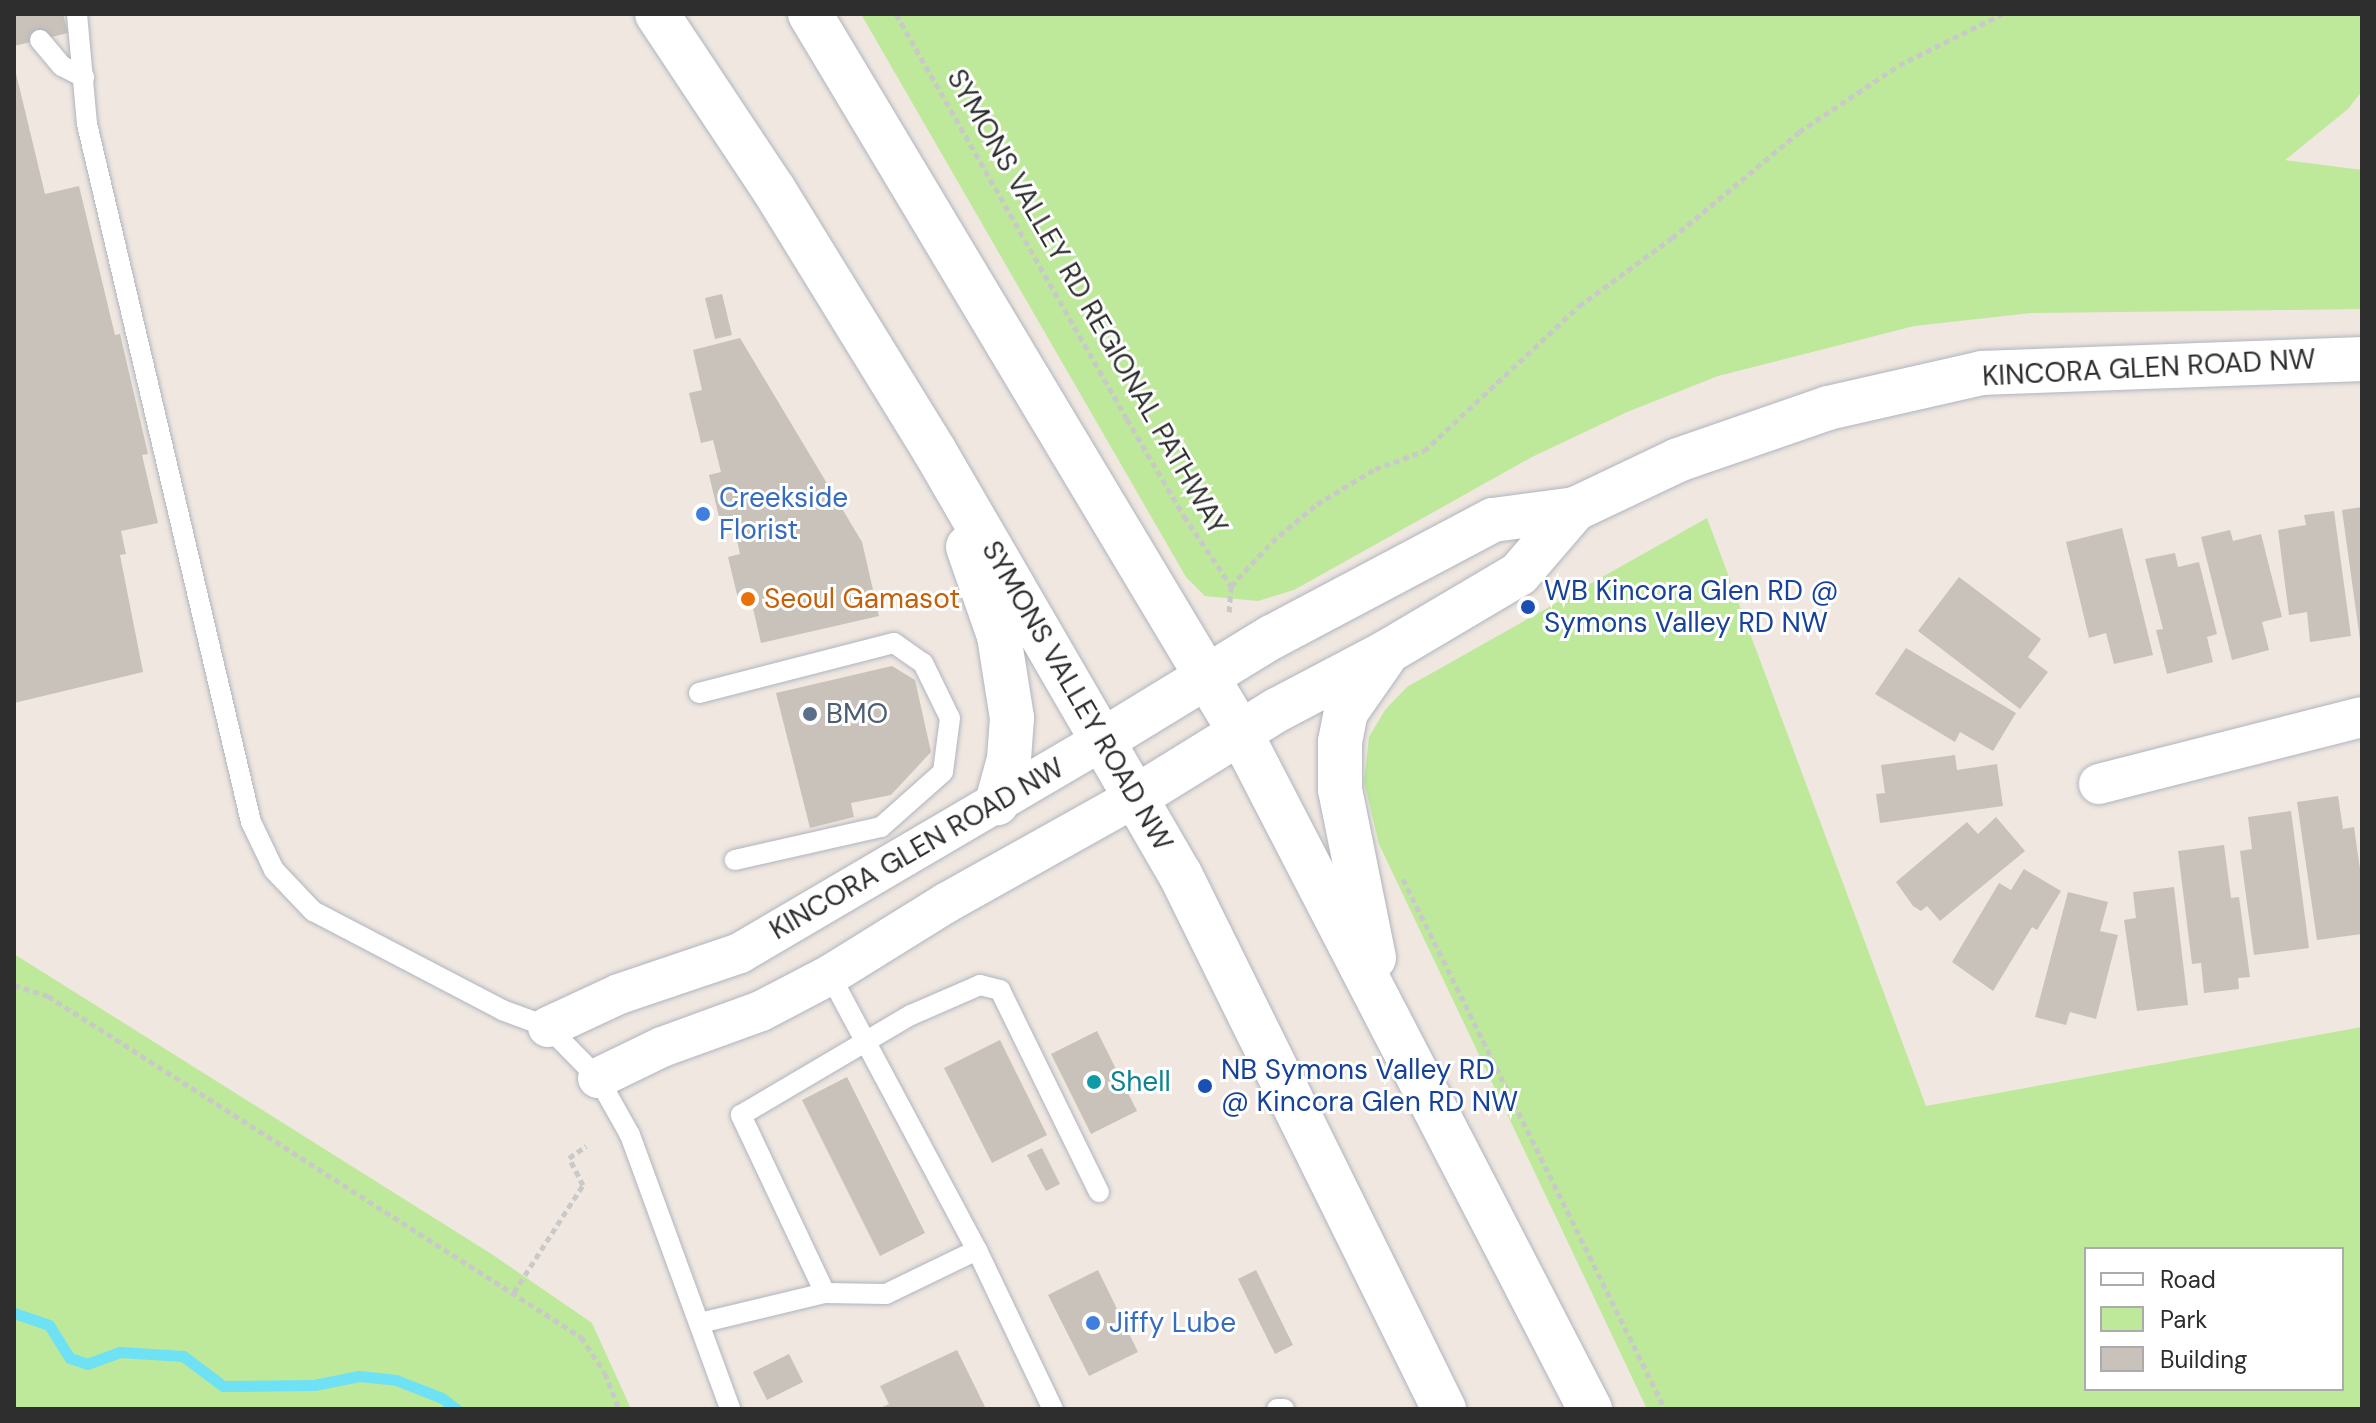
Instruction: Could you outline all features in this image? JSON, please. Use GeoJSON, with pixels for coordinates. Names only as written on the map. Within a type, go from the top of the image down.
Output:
{"type":"FeatureCollection","features":[{"type":"Feature","properties":{"kind":"main road","name":"SYMONS VALLEY ROAD NW"},"geometry":{"type":"LineString","coordinates":[[657,14],[774,190],[934,450],[1180,874],[1444,1409]]}},
{"type":"Feature","properties":{"kind":"main road"},"geometry":{"type":"LineString","coordinates":[[810,14],[1210,677],[1590,1409]]}},
{"type":"Feature","properties":{"kind":"main road","name":"KINCORA GLEN ROAD NW"},"geometry":{"type":"LineString","coordinates":[[1103,740],[1272,637],[1493,520],[1575,509],[1678,460],[1828,408],[1982,373],[2362,359]]}},
{"type":"Feature","properties":{"kind":"main road"},"geometry":{"type":"LineString","coordinates":[[934,450],[999,636],[1012,718],[1009,759],[997,803]]}},
{"type":"Feature","properties":{"kind":"main road","name":"KINCORA GLEN ROAD NW"},"geometry":{"type":"LineString","coordinates":[[1136,797],[1277,710],[1387,652],[1519,574],[1575,509]]}},
{"type":"Feature","properties":{"kind":"main road"},"geometry":{"type":"LineString","coordinates":[[1384,1008],[1340,790],[1340,758],[1346,712],[1387,652]]}},
{"type":"Feature","properties":{"kind":"street"},"geometry":{"type":"LineString","coordinates":[[2099,784],[2362,717]]}},
{"type":"Feature","properties":{"kind":"street","name":"KINCORA GLEN ROAD NW"},"geometry":{"type":"LineString","coordinates":[[548,1027],[619,994],[740,953],[1103,740]]}},
{"type":"Feature","properties":{"kind":"street","name":"KINCORA GLEN ROAD NW"},"geometry":{"type":"LineString","coordinates":[[598,1078],[662,1047],[761,1011],[830,975],[946,903],[1136,797]]}},
{"type":"Feature","properties":{"kind":"lane"},"geometry":{"type":"LineString","coordinates":[[77,14],[87,124],[251,822],[274,870],[313,911],[502,1010],[548,1027],[598,1078],[630,1135],[730,1409]]}},
{"type":"Feature","properties":{"kind":"lane"},"geometry":{"type":"LineString","coordinates":[[40,40],[62,66],[84,77]]}},
{"type":"Feature","properties":{"kind":"lane"},"geometry":{"type":"LineString","coordinates":[[699,693],[894,643],[923,663],[950,718],[943,772],[881,827],[735,860]]}},
{"type":"Feature","properties":{"kind":"lane"},"geometry":{"type":"LineString","coordinates":[[830,975],[977,1250],[1053,1409]]}},
{"type":"Feature","properties":{"kind":"lane"},"geometry":{"type":"LineString","coordinates":[[825,1293],[741,1115],[911,1015],[980,985],[1000,990],[1099,1192]]}},
{"type":"Feature","properties":{"kind":"lane"},"geometry":{"type":"LineString","coordinates":[[700,1323],[825,1293],[886,1294],[977,1250]]}},
{"type":"Feature","properties":{"kind":"lane"},"geometry":{"type":"LineString","coordinates":[[1277,1409],[1284,1409]]}},
{"type":"Feature","properties":{"kind":"path","name":"SYMONS VALLEY RD REGIONAL PATHWAY"},"geometry":{"type":"LineString","coordinates":[[896,14],[1127,419],[1184,516],[1231,586]]}},
{"type":"Feature","properties":{"kind":"path"},"geometry":{"type":"LineString","coordinates":[[1229,613],[1231,586],[1272,542],[1317,504],[1375,469],[1424,451],[1579,306],[1672,238],[1799,132],[1899,65],[2002,14]]}},
{"type":"Feature","properties":{"kind":"path"},"geometry":{"type":"LineString","coordinates":[[1399,871],[1665,1409]]}},
{"type":"Feature","properties":{"kind":"path"},"geometry":{"type":"LineString","coordinates":[[14,985],[48,996],[581,1337],[605,1373],[619,1409]]}},
{"type":"Feature","properties":{"kind":"path"},"geometry":{"type":"LineString","coordinates":[[514,1292],[583,1185],[569,1158],[586,1146]]}},
{"type":"Feature","properties":{"kind":"green space"},"geometry":{"type":"Polygon","coordinates":[[[861,14],[2362,14],[2362,91],[2348,109],[2285,160],[2362,170],[2362,309],[2031,313],[1914,326],[1718,376],[1627,412],[1532,457],[1294,590],[1258,601],[1205,596],[1186,577],[861,14]]]}},
{"type":"Feature","properties":{"kind":"green space"},"geometry":{"type":"Polygon","coordinates":[[[1707,518],[1926,1106],[2362,1027],[2362,1409],[1647,1409],[1379,844],[1364,782],[1369,737],[1385,710],[1407,687],[1707,518]]]}},
{"type":"Feature","properties":{"kind":"green space"},"geometry":{"type":"Polygon","coordinates":[[[14,954],[493,1255],[592,1323],[631,1409],[14,1409],[14,954]]]}},
{"type":"Feature","properties":{"kind":"building"},"geometry":{"type":"Polygon","coordinates":[[[14,14],[63,14],[68,33],[14,46],[14,14]]]}},
{"type":"Feature","properties":{"kind":"building"},"geometry":{"type":"Polygon","coordinates":[[[14,65],[45,194],[79,186],[115,335],[120,334],[148,454],[142,455],[158,523],[121,531],[126,554],[120,555],[143,672],[14,703],[14,65]]]}},
{"type":"Feature","properties":{"kind":"building"},"geometry":{"type":"Polygon","coordinates":[[[722,294],[732,335],[715,339],[705,298],[722,294]]]}},
{"type":"Feature","properties":{"kind":"building"},"geometry":{"type":"Polygon","coordinates":[[[740,338],[862,542],[879,616],[761,643],[752,604],[740,607],[728,557],[740,554],[733,522],[721,525],[709,475],[721,472],[713,440],[701,443],[689,393],[702,390],[693,350],[740,338]]]}},
{"type":"Feature","properties":{"kind":"building"},"geometry":{"type":"Polygon","coordinates":[[[2362,507],[2362,640],[2360,640],[2342,510],[2362,507]]]}},
{"type":"Feature","properties":{"kind":"building"},"geometry":{"type":"Polygon","coordinates":[[[2334,511],[2351,636],[2310,642],[2307,612],[2289,615],[2278,530],[2306,525],[2304,515],[2334,511]]]}},
{"type":"Feature","properties":{"kind":"building"},"geometry":{"type":"Polygon","coordinates":[[[2122,528],[2153,655],[2114,664],[2106,633],[2089,638],[2066,542],[2122,528]]]}},
{"type":"Feature","properties":{"kind":"building"},"geometry":{"type":"Polygon","coordinates":[[[2230,530],[2233,541],[2261,534],[2282,617],[2262,622],[2269,650],[2232,660],[2201,537],[2230,530]]]}},
{"type":"Feature","properties":{"kind":"building"},"geometry":{"type":"Polygon","coordinates":[[[2175,553],[2178,567],[2199,562],[2217,634],[2207,637],[2213,662],[2167,674],[2156,630],[2163,629],[2145,559],[2175,553]]]}},
{"type":"Feature","properties":{"kind":"building"},"geometry":{"type":"Polygon","coordinates":[[[1959,577],[2041,639],[2028,657],[2048,672],[2020,709],[1918,631],[1959,577]]]}},
{"type":"Feature","properties":{"kind":"building"},"geometry":{"type":"Polygon","coordinates":[[[1906,648],[2016,713],[1993,751],[1960,732],[1955,742],[1875,694],[1906,648]]]}},
{"type":"Feature","properties":{"kind":"building"},"geometry":{"type":"Polygon","coordinates":[[[892,666],[915,680],[931,752],[891,795],[851,803],[854,817],[810,828],[776,693],[892,666]]]}},
{"type":"Feature","properties":{"kind":"building"},"geometry":{"type":"Polygon","coordinates":[[[1955,755],[1957,770],[1997,764],[2003,806],[1880,823],[1876,794],[1885,793],[1881,765],[1955,755]]]}},
{"type":"Feature","properties":{"kind":"building"},"geometry":{"type":"Polygon","coordinates":[[[2338,796],[2343,829],[2354,827],[2362,883],[2362,934],[2317,940],[2297,802],[2338,796]]]}},
{"type":"Feature","properties":{"kind":"building"},"geometry":{"type":"Polygon","coordinates":[[[2291,811],[2309,948],[2254,955],[2240,851],[2252,849],[2248,817],[2291,811]]]}},
{"type":"Feature","properties":{"kind":"building"},"geometry":{"type":"Polygon","coordinates":[[[1996,817],[2025,851],[1940,921],[1927,906],[1921,911],[1913,906],[1896,882],[1967,822],[1978,834],[1996,817]]]}},
{"type":"Feature","properties":{"kind":"building"},"geometry":{"type":"Polygon","coordinates":[[[2224,845],[2231,898],[2239,897],[2250,977],[2238,978],[2239,989],[2204,993],[2201,963],[2192,964],[2178,851],[2224,845]]]}},
{"type":"Feature","properties":{"kind":"building"},"geometry":{"type":"Polygon","coordinates":[[[2024,869],[2061,891],[2037,930],[2032,927],[1993,991],[1952,962],[1999,883],[2011,890],[2024,869]]]}},
{"type":"Feature","properties":{"kind":"building"},"geometry":{"type":"Polygon","coordinates":[[[2174,887],[2188,1005],[2137,1011],[2124,920],[2136,918],[2133,892],[2174,887]]]}},
{"type":"Feature","properties":{"kind":"building"},"geometry":{"type":"Polygon","coordinates":[[[2068,892],[2108,902],[2100,931],[2118,935],[2096,1019],[2070,1012],[2066,1025],[2035,1017],[2068,892]]]}},
{"type":"Feature","properties":{"kind":"building","name":"Shell"},"geometry":{"type":"Polygon","coordinates":[[[1097,1031],[1137,1111],[1091,1134],[1051,1054],[1097,1031]]]}},
{"type":"Feature","properties":{"kind":"building","name":"Shell"},"geometry":{"type":"Polygon","coordinates":[[[1000,1040],[1047,1135],[992,1163],[944,1068],[1000,1040]]]}},
{"type":"Feature","properties":{"kind":"building"},"geometry":{"type":"Polygon","coordinates":[[[847,1077],[925,1233],[880,1256],[802,1100],[847,1077]]]}},
{"type":"Feature","properties":{"kind":"building"},"geometry":{"type":"Polygon","coordinates":[[[1042,1148],[1060,1184],[1046,1191],[1027,1155],[1042,1148]]]}},
{"type":"Feature","properties":{"kind":"building","name":"Jiffy Lube"},"geometry":{"type":"Polygon","coordinates":[[[1098,1270],[1138,1352],[1089,1376],[1048,1295],[1098,1270]]]}},
{"type":"Feature","properties":{"kind":"building"},"geometry":{"type":"Polygon","coordinates":[[[1256,1270],[1293,1345],[1275,1354],[1238,1279],[1256,1270]]]}},
{"type":"Feature","properties":{"kind":"building"},"geometry":{"type":"Polygon","coordinates":[[[957,1350],[986,1409],[878,1409],[889,1404],[880,1386],[957,1350]]]}},
{"type":"Feature","properties":{"kind":"building"},"geometry":{"type":"Polygon","coordinates":[[[789,1354],[803,1382],[767,1400],[753,1372],[789,1354]]]}},
{"type":"Feature","properties":{"kind":"waterway"},"geometry":{"type":"LineString","coordinates":[[14,1313],[49,1325],[70,1358],[87,1364],[120,1352],[183,1356],[223,1386],[314,1385],[359,1376],[396,1380],[442,1398],[456,1409]]}},
{"type":"Feature","properties":{"kind":"place","name":"Creekside Florist"},"geometry":{"type":"Point","coordinates":[703,514]}},
{"type":"Feature","properties":{"kind":"place","name":"Seoul Gamasot"},"geometry":{"type":"Point","coordinates":[748,599]}},
{"type":"Feature","properties":{"kind":"place","name":"WB Kincora Glen RD @ Symons Valley RD NW"},"geometry":{"type":"Point","coordinates":[1528,607]}},
{"type":"Feature","properties":{"kind":"place","name":"BMO"},"geometry":{"type":"Point","coordinates":[810,714]}},
{"type":"Feature","properties":{"kind":"place","name":"Shell"},"geometry":{"type":"Point","coordinates":[1094,1082]}},
{"type":"Feature","properties":{"kind":"place","name":"NB Symons Valley RD @ Kincora Glen RD NW"},"geometry":{"type":"Point","coordinates":[1205,1086]}},
{"type":"Feature","properties":{"kind":"place","name":"Jiffy Lube"},"geometry":{"type":"Point","coordinates":[1093,1323]}}]}
